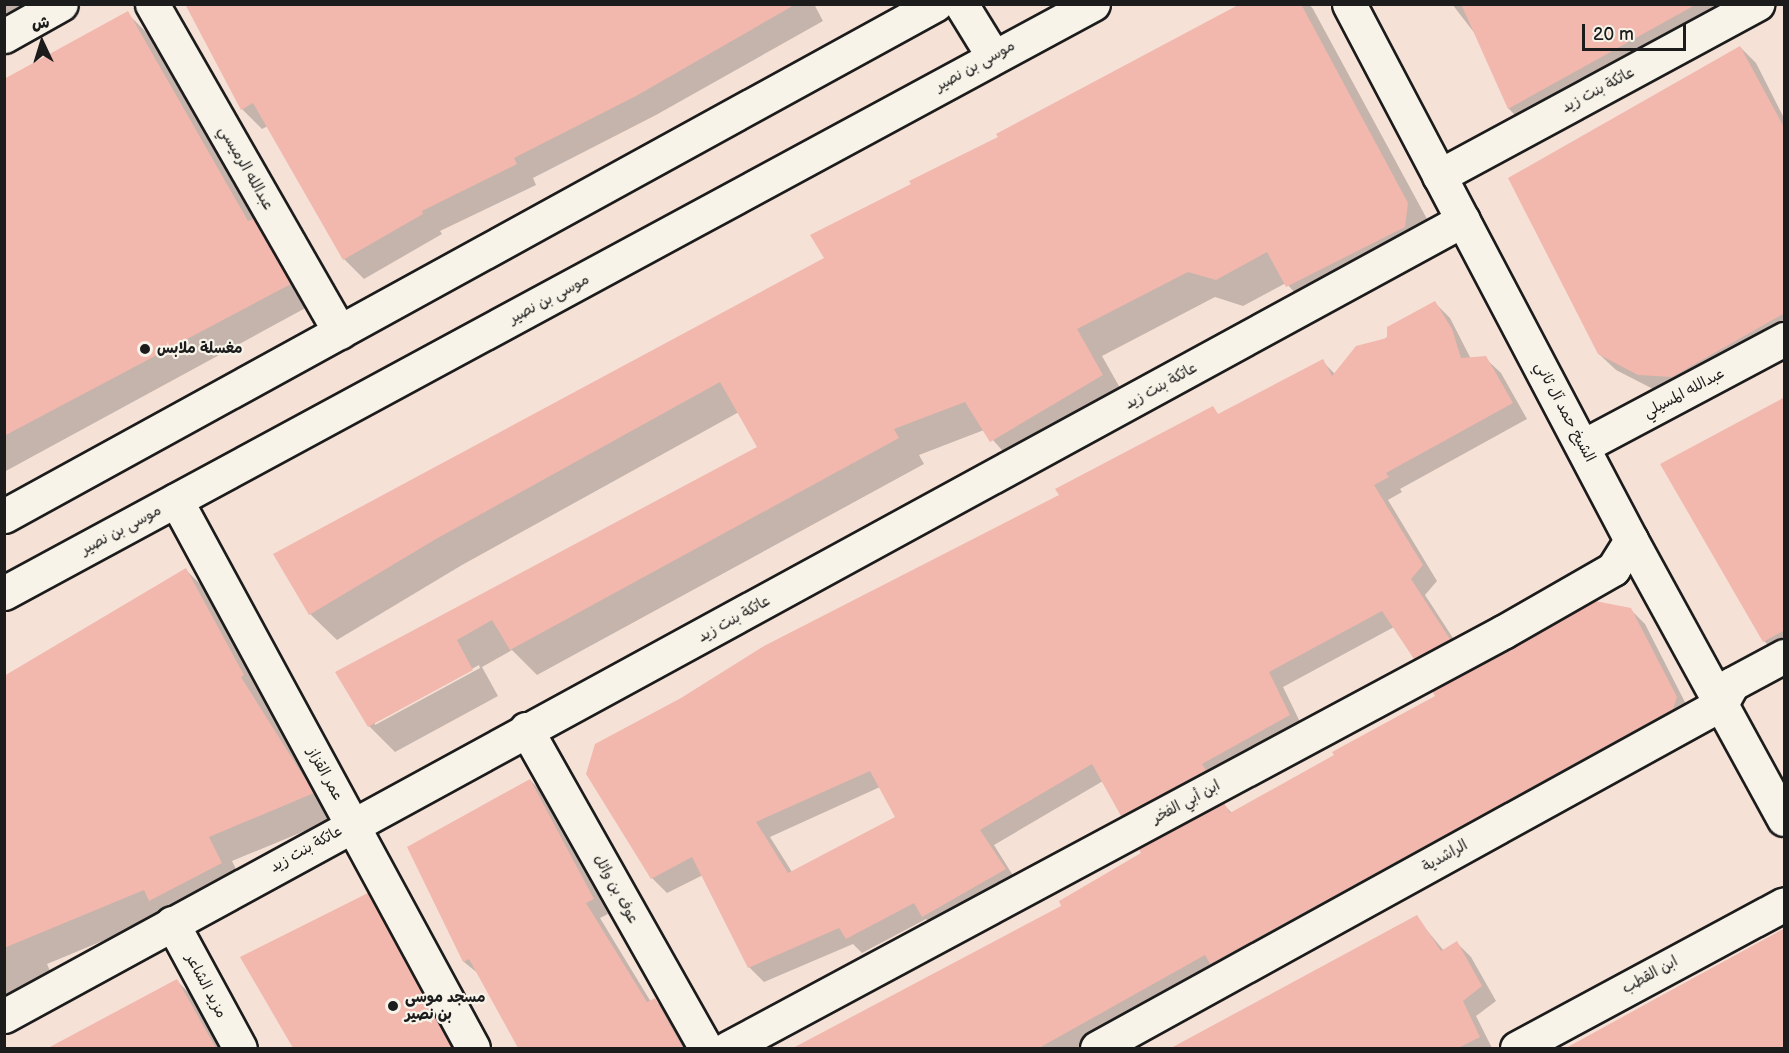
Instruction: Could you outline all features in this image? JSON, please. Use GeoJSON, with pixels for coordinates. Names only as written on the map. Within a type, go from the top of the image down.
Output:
{"type":"FeatureCollection","features":[{"type":"Feature","properties":{"kind":"street"},"geometry":{"type":"LineString","coordinates":[[4,36],[61,4]]}},
{"type":"Feature","properties":{"kind":"street","name":"عبدالله الرميسي"},"geometry":{"type":"LineString","coordinates":[[152,4],[340,332]]}},
{"type":"Feature","properties":{"kind":"street"},"geometry":{"type":"LineString","coordinates":[[4,516],[936,4]]}},
{"type":"Feature","properties":{"kind":"street"},"geometry":{"type":"LineString","coordinates":[[961,4],[993,56]]}},
{"type":"Feature","properties":{"kind":"street","name":"موسى بن نصير"},"geometry":{"type":"LineString","coordinates":[[4,593],[993,56],[1093,4]]}},
{"type":"Feature","properties":{"kind":"street","name":"الشيخ حمد آل ثاني"},"geometry":{"type":"LineString","coordinates":[[1349,4],[1583,446],[1630,540],[1785,819]]}},
{"type":"Feature","properties":{"kind":"street","name":"عاتكة بنت زيد"},"geometry":{"type":"LineString","coordinates":[[1439,176],[1757,4]]}},
{"type":"Feature","properties":{"kind":"street","name":"عاتكة بنت زيد"},"geometry":{"type":"LineString","coordinates":[[4,1016],[526,729],[1463,220]]}},
{"type":"Feature","properties":{"kind":"street","name":"عبدالله المسيلي"},"geometry":{"type":"LineString","coordinates":[[1583,446],[1785,339]]}},
{"type":"Feature","properties":{"kind":"street","name":"عمر القزاز"},"geometry":{"type":"LineString","coordinates":[[176,500],[473,1048]]}},
{"type":"Feature","properties":{"kind":"street","name":"ابن أبي الفخر"},"geometry":{"type":"LineString","coordinates":[[728,1048],[1503,632],[1613,569],[1630,540]]}},
{"type":"Feature","properties":{"kind":"street","name":"الراشدية"},"geometry":{"type":"LineString","coordinates":[[1097,1048],[1721,704],[1732,684],[1785,656]]}},
{"type":"Feature","properties":{"kind":"street","name":"عوف بن وائل"},"geometry":{"type":"LineString","coordinates":[[526,729],[706,1048]]}},
{"type":"Feature","properties":{"kind":"street","name":"ابن القطب"},"geometry":{"type":"LineString","coordinates":[[1517,1048],[1785,904]]}},
{"type":"Feature","properties":{"kind":"street","name":"مزيد الشاعر"},"geometry":{"type":"LineString","coordinates":[[172,923],[240,1048]]}},
{"type":"Feature","properties":{"kind":"building"},"geometry":{"type":"Polygon","coordinates":[[[185,4],[796,4],[636,96],[514,158],[517,164],[422,211],[423,214],[343,260],[253,103],[241,110],[185,4]]]}},
{"type":"Feature","properties":{"kind":"building"},"geometry":{"type":"Polygon","coordinates":[[[1240,4],[1301,4],[1408,203],[1405,227],[1286,287],[1267,252],[1216,280],[1188,272],[1077,329],[1103,375],[990,442],[965,402],[894,429],[899,438],[510,650],[492,620],[457,640],[473,670],[368,727],[335,672],[757,447],[720,382],[436,539],[309,615],[273,554],[824,258],[810,235],[911,184],[909,181],[998,137],[996,134],[1240,4]]]}},
{"type":"Feature","properties":{"kind":"building"},"geometry":{"type":"Polygon","coordinates":[[[1461,4],[1697,4],[1508,109],[1461,4]]]}},
{"type":"Feature","properties":{"kind":"building"},"geometry":{"type":"Polygon","coordinates":[[[128,11],[248,221],[253,219],[291,284],[4,436],[4,79],[128,11]]]}},
{"type":"Feature","properties":{"kind":"building"},"geometry":{"type":"Polygon","coordinates":[[[1740,46],[1785,129],[1785,313],[1672,377],[1638,375],[1598,354],[1508,178],[1740,46]]]}},
{"type":"Feature","properties":{"kind":"building"},"geometry":{"type":"Polygon","coordinates":[[[1435,301],[1452,329],[1461,358],[1486,356],[1513,403],[1386,473],[1389,477],[1374,485],[1423,565],[1411,579],[1450,639],[1414,659],[1382,611],[1269,672],[1290,715],[1202,764],[1206,770],[1121,816],[1092,764],[980,830],[1006,869],[922,917],[914,903],[846,939],[839,928],[748,968],[692,857],[651,879],[586,774],[595,744],[681,698],[764,646],[1059,495],[1055,489],[1213,406],[1218,414],[1323,359],[1332,376],[1356,346],[1387,338],[1387,327],[1435,301]],[[870,771],[756,822],[788,873],[895,817],[870,771]]]}},
{"type":"Feature","properties":{"kind":"building"},"geometry":{"type":"Polygon","coordinates":[[[1785,397],[1785,630],[1763,642],[1660,464],[1785,397]]]}},
{"type":"Feature","properties":{"kind":"building"},"geometry":{"type":"Polygon","coordinates":[[[186,568],[244,675],[241,677],[314,793],[209,837],[222,863],[149,901],[144,890],[4,948],[4,676],[186,568]]]}},
{"type":"Feature","properties":{"kind":"building"},"geometry":{"type":"Polygon","coordinates":[[[1595,601],[1631,608],[1677,697],[1673,709],[1210,964],[1205,955],[1039,1048],[793,1048],[1061,906],[1059,901],[1141,853],[1139,849],[1224,803],[1230,813],[1334,755],[1332,752],[1435,696],[1432,691],[1595,601]]]}},
{"type":"Feature","properties":{"kind":"building"},"geometry":{"type":"Polygon","coordinates":[[[530,779],[594,899],[586,903],[647,1002],[655,998],[683,1048],[518,1048],[469,959],[463,962],[407,847],[530,779]]]}},
{"type":"Feature","properties":{"kind":"building"},"geometry":{"type":"Polygon","coordinates":[[[368,893],[452,1048],[293,1048],[240,957],[368,893]]]}},
{"type":"Feature","properties":{"kind":"building"},"geometry":{"type":"Polygon","coordinates":[[[1417,915],[1441,951],[1457,941],[1482,986],[1463,1001],[1480,1037],[1458,1048],[1171,1048],[1417,915]]]}},
{"type":"Feature","properties":{"kind":"building"},"geometry":{"type":"Polygon","coordinates":[[[1785,928],[1785,1048],[1566,1048],[1666,993],[1785,928]]]}},
{"type":"Feature","properties":{"kind":"building"},"geometry":{"type":"Polygon","coordinates":[[[177,979],[216,1048],[48,1048],[177,979]]]}},
{"type":"Feature","properties":{"kind":"place","name":"مغسلة ملابس"},"geometry":{"type":"Point","coordinates":[145,349]}},
{"type":"Feature","properties":{"kind":"place","name":"مسجد موسى بن نصير"},"geometry":{"type":"Point","coordinates":[393,1006]}}]}
